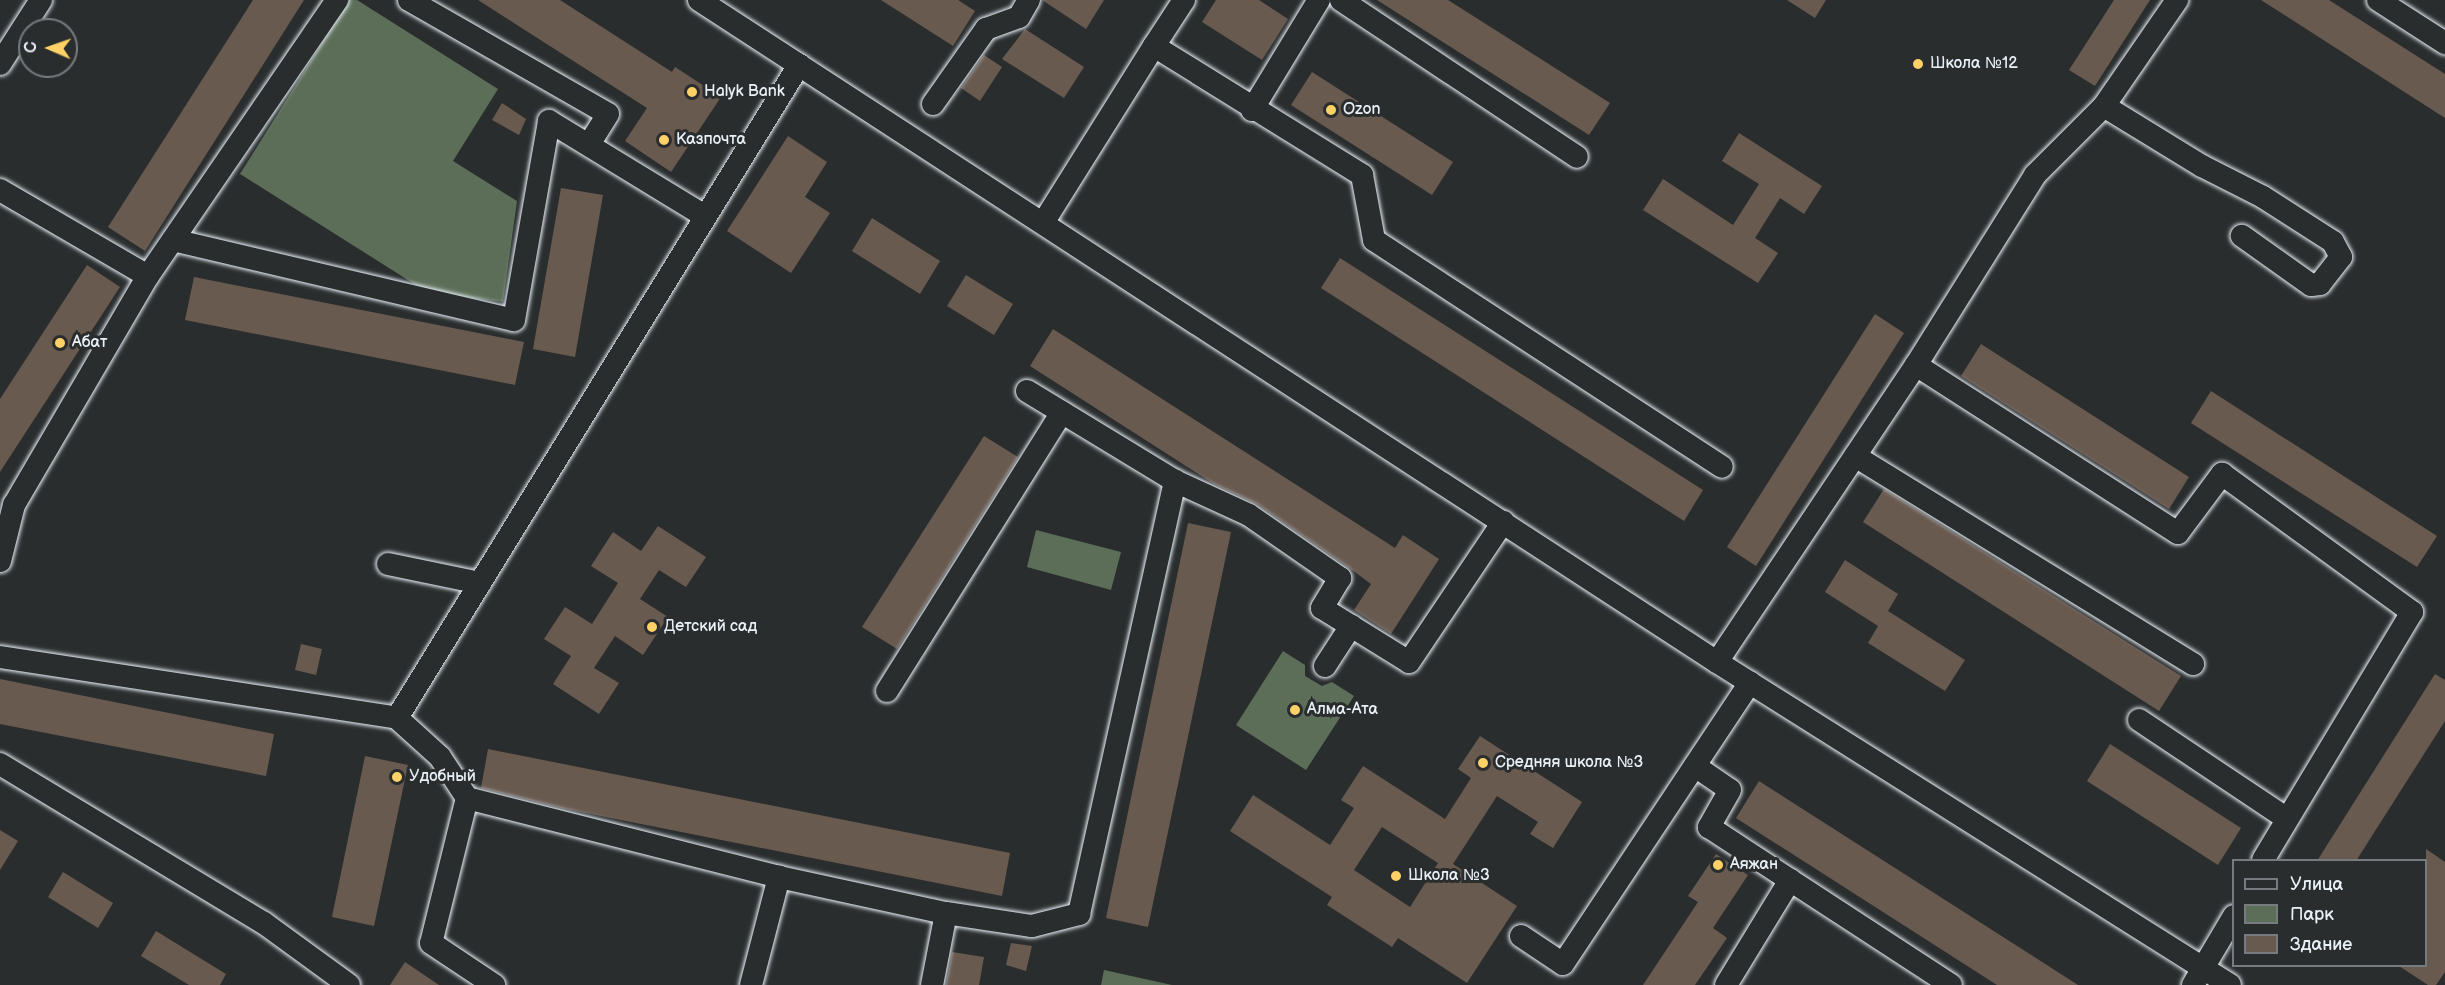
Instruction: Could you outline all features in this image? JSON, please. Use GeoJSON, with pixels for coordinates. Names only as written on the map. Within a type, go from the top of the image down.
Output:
{"type":"FeatureCollection","features":[{"type":"Feature","properties":{"kind":"street"},"geometry":{"type":"LineString","coordinates":[[0,64],[41,0]]}},
{"type":"Feature","properties":{"kind":"street"},"geometry":{"type":"LineString","coordinates":[[0,561],[14,505],[148,276],[337,0]]}},
{"type":"Feature","properties":{"kind":"street"},"geometry":{"type":"LineString","coordinates":[[410,0],[608,114],[589,145]]}},
{"type":"Feature","properties":{"kind":"street"},"geometry":{"type":"LineString","coordinates":[[699,0],[2199,977],[2230,985]]}},
{"type":"Feature","properties":{"kind":"street"},"geometry":{"type":"LineString","coordinates":[[933,104],[986,29],[1019,17],[1029,0]]}},
{"type":"Feature","properties":{"kind":"street"},"geometry":{"type":"LineString","coordinates":[[1043,224],[1184,0]]}},
{"type":"Feature","properties":{"kind":"street"},"geometry":{"type":"LineString","coordinates":[[1252,110],[1319,0]]}},
{"type":"Feature","properties":{"kind":"street"},"geometry":{"type":"LineString","coordinates":[[1341,0],[1577,157]]}},
{"type":"Feature","properties":{"kind":"street"},"geometry":{"type":"LineString","coordinates":[[1717,662],[1916,365],[2035,176],[2104,106],[2177,0]]}},
{"type":"Feature","properties":{"kind":"street"},"geometry":{"type":"LineString","coordinates":[[2378,0],[2445,43]]}},
{"type":"Feature","properties":{"kind":"street"},"geometry":{"type":"LineString","coordinates":[[1154,46],[1252,110],[1362,175],[1374,240],[1722,467]]}},
{"type":"Feature","properties":{"kind":"street"},"geometry":{"type":"LineString","coordinates":[[397,718],[703,215],[799,65]]}},
{"type":"Feature","properties":{"kind":"street"},"geometry":{"type":"LineString","coordinates":[[2104,106],[2202,166],[2263,197],[2333,242],[2341,257],[2320,284],[2312,285],[2242,236]]}},
{"type":"Feature","properties":{"kind":"street"},"geometry":{"type":"LineString","coordinates":[[173,240],[514,320],[549,121],[703,215]]}},
{"type":"Feature","properties":{"kind":"street"},"geometry":{"type":"LineString","coordinates":[[0,190],[148,276]]}},
{"type":"Feature","properties":{"kind":"street"},"geometry":{"type":"LineString","coordinates":[[1916,365],[2178,534],[2222,474],[2412,612],[2286,818],[2264,859]]}},
{"type":"Feature","properties":{"kind":"street"},"geometry":{"type":"LineString","coordinates":[[1027,391],[1175,481],[1249,515],[1340,578],[1322,609],[1409,662],[1503,522]]}},
{"type":"Feature","properties":{"kind":"street"},"geometry":{"type":"LineString","coordinates":[[887,691],[1062,412]]}},
{"type":"Feature","properties":{"kind":"street"},"geometry":{"type":"LineString","coordinates":[[1855,456],[2193,664]]}},
{"type":"Feature","properties":{"kind":"street"},"geometry":{"type":"LineString","coordinates":[[0,657],[397,718],[440,757],[467,798],[779,877],[946,913],[1032,926],[1079,914],[1175,481]]}},
{"type":"Feature","properties":{"kind":"street"},"geometry":{"type":"LineString","coordinates":[[388,564],[480,583]]}},
{"type":"Feature","properties":{"kind":"street"},"geometry":{"type":"LineString","coordinates":[[1325,666],[1351,626]]}},
{"type":"Feature","properties":{"kind":"street"},"geometry":{"type":"LineString","coordinates":[[1521,936],[1563,964],[1750,683]]}},
{"type":"Feature","properties":{"kind":"street"},"geometry":{"type":"LineString","coordinates":[[2139,720],[2286,818]]}},
{"type":"Feature","properties":{"kind":"street"},"geometry":{"type":"LineString","coordinates":[[0,764],[264,923],[349,985]]}},
{"type":"Feature","properties":{"kind":"street"},"geometry":{"type":"LineString","coordinates":[[1695,766],[1730,790],[1709,827],[1951,985]]}},
{"type":"Feature","properties":{"kind":"street"},"geometry":{"type":"LineString","coordinates":[[467,798],[431,943],[494,985]]}},
{"type":"Feature","properties":{"kind":"street"},"geometry":{"type":"LineString","coordinates":[[751,985],[779,877]]}},
{"type":"Feature","properties":{"kind":"street"},"geometry":{"type":"LineString","coordinates":[[1726,985],[1790,880]]}},
{"type":"Feature","properties":{"kind":"street"},"geometry":{"type":"LineString","coordinates":[[932,985],[946,913]]}},
{"type":"Feature","properties":{"kind":"street"},"geometry":{"type":"LineString","coordinates":[[2199,977],[2232,919]]}},
{"type":"Feature","properties":{"kind":"green space"},"geometry":{"type":"Polygon","coordinates":[[[349,0],[357,0],[498,89],[453,161],[517,201],[503,302],[427,292],[240,174],[349,0]]]}},
{"type":"Feature","properties":{"kind":"green space"},"geometry":{"type":"Polygon","coordinates":[[[1036,530],[1121,552],[1111,590],[1027,567],[1036,530]]]}},
{"type":"Feature","properties":{"kind":"green space","name":"Алма-Ата"},"geometry":{"type":"Polygon","coordinates":[[[1283,651],[1305,665],[1305,676],[1322,686],[1332,682],[1354,696],[1306,770],[1236,725],[1283,651]]]}},
{"type":"Feature","properties":{"kind":"green space"},"geometry":{"type":"Polygon","coordinates":[[[1104,970],[1172,985],[1101,985],[1104,970]]]}},
{"type":"Feature","properties":{"kind":"building"},"geometry":{"type":"Polygon","coordinates":[[[253,0],[304,0],[145,251],[108,227],[253,0]]]}},
{"type":"Feature","properties":{"kind":"building"},"geometry":{"type":"Polygon","coordinates":[[[478,0],[560,0],[672,72],[675,67],[721,97],[671,172],[625,141],[647,108],[478,0]]]}},
{"type":"Feature","properties":{"kind":"building"},"geometry":{"type":"Polygon","coordinates":[[[881,0],[958,0],[975,11],[953,46],[881,0]]]}},
{"type":"Feature","properties":{"kind":"building"},"geometry":{"type":"Polygon","coordinates":[[[1042,0],[1104,0],[1086,29],[1042,0]]]}},
{"type":"Feature","properties":{"kind":"building"},"geometry":{"type":"Polygon","coordinates":[[[1216,0],[1259,0],[1288,19],[1262,60],[1202,22],[1216,0]]]}},
{"type":"Feature","properties":{"kind":"building"},"geometry":{"type":"Polygon","coordinates":[[[1377,0],[1448,0],[1610,103],[1589,135],[1377,0]]]}},
{"type":"Feature","properties":{"kind":"building"},"geometry":{"type":"Polygon","coordinates":[[[1787,0],[1826,0],[1815,18],[1787,0]]]}},
{"type":"Feature","properties":{"kind":"building"},"geometry":{"type":"Polygon","coordinates":[[[2114,0],[2150,0],[2095,86],[2069,70],[2114,0]]]}},
{"type":"Feature","properties":{"kind":"building"},"geometry":{"type":"Polygon","coordinates":[[[2261,0],[2329,0],[2445,74],[2445,118],[2261,0]]]}},
{"type":"Feature","properties":{"kind":"building"},"geometry":{"type":"Polygon","coordinates":[[[1025,29],[1084,67],[1064,98],[1002,59],[1025,29]]]}},
{"type":"Feature","properties":{"kind":"building"},"geometry":{"type":"Polygon","coordinates":[[[984,55],[1002,67],[980,101],[961,88],[984,55]]]}},
{"type":"Feature","properties":{"kind":"building"},"geometry":{"type":"Polygon","coordinates":[[[1312,72],[1453,162],[1432,195],[1291,105],[1312,72]]]}},
{"type":"Feature","properties":{"kind":"building"},"geometry":{"type":"Polygon","coordinates":[[[502,103],[526,119],[519,135],[492,120],[502,103]]]}},
{"type":"Feature","properties":{"kind":"building"},"geometry":{"type":"Polygon","coordinates":[[[1739,133],[1822,186],[1804,214],[1780,198],[1755,238],[1778,253],[1758,283],[1643,210],[1663,179],[1733,225],[1759,184],[1722,161],[1739,133]]]}},
{"type":"Feature","properties":{"kind":"building"},"geometry":{"type":"Polygon","coordinates":[[[788,136],[827,162],[805,197],[830,213],[791,273],[727,231],[788,136]]]}},
{"type":"Feature","properties":{"kind":"building"},"geometry":{"type":"Polygon","coordinates":[[[561,188],[603,195],[575,357],[533,349],[561,188]]]}},
{"type":"Feature","properties":{"kind":"building"},"geometry":{"type":"Polygon","coordinates":[[[872,218],[940,261],[920,294],[852,251],[872,218]]]}},
{"type":"Feature","properties":{"kind":"building"},"geometry":{"type":"Polygon","coordinates":[[[1340,258],[1703,490],[1684,521],[1321,288],[1340,258]]]}},
{"type":"Feature","properties":{"kind":"building","name":"Абат"},"geometry":{"type":"Polygon","coordinates":[[[87,265],[120,287],[0,472],[0,399],[87,265]]]}},
{"type":"Feature","properties":{"kind":"building"},"geometry":{"type":"Polygon","coordinates":[[[966,275],[1013,304],[994,335],[947,306],[966,275]]]}},
{"type":"Feature","properties":{"kind":"building"},"geometry":{"type":"Polygon","coordinates":[[[194,277],[524,342],[515,385],[185,320],[194,277]]]}},
{"type":"Feature","properties":{"kind":"building"},"geometry":{"type":"Polygon","coordinates":[[[1875,314],[1904,333],[1756,566],[1727,547],[1875,314]]]}},
{"type":"Feature","properties":{"kind":"building"},"geometry":{"type":"Polygon","coordinates":[[[1053,329],[1395,548],[1403,535],[1439,559],[1391,634],[1354,610],[1371,584],[1257,504],[1214,484],[1030,366],[1053,329]]]}},
{"type":"Feature","properties":{"kind":"building"},"geometry":{"type":"Polygon","coordinates":[[[1981,344],[2189,477],[2169,509],[1961,376],[1981,344]]]}},
{"type":"Feature","properties":{"kind":"building"},"geometry":{"type":"Polygon","coordinates":[[[2211,391],[2437,536],[2417,567],[2191,423],[2211,391]]]}},
{"type":"Feature","properties":{"kind":"building"},"geometry":{"type":"Polygon","coordinates":[[[984,436],[1018,457],[897,649],[862,627],[984,436]]]}},
{"type":"Feature","properties":{"kind":"building"},"geometry":{"type":"Polygon","coordinates":[[[1884,489],[2181,676],[2159,711],[1863,522],[1884,489]]]}},
{"type":"Feature","properties":{"kind":"building"},"geometry":{"type":"Polygon","coordinates":[[[1188,523],[1231,532],[1148,927],[1106,918],[1188,523]]]}},
{"type":"Feature","properties":{"kind":"building"},"geometry":{"type":"Polygon","coordinates":[[[658,526],[706,557],[686,587],[659,570],[640,599],[668,617],[643,655],[615,636],[594,668],[619,683],[599,714],[553,684],[571,656],[544,639],[565,607],[592,624],[618,583],[591,566],[613,532],[641,551],[658,526]]]}},
{"type":"Feature","properties":{"kind":"building"},"geometry":{"type":"Polygon","coordinates":[[[1845,560],[1898,594],[1888,611],[1965,660],[1945,691],[1868,643],[1878,626],[1825,592],[1845,560]]]}},
{"type":"Feature","properties":{"kind":"building"},"geometry":{"type":"Polygon","coordinates":[[[301,644],[322,649],[316,675],[295,670],[301,644]]]}},
{"type":"Feature","properties":{"kind":"building"},"geometry":{"type":"Polygon","coordinates":[[[2435,674],[2445,680],[2445,721],[2357,859],[2318,859],[2435,674]]]}},
{"type":"Feature","properties":{"kind":"building"},"geometry":{"type":"Polygon","coordinates":[[[0,679],[274,734],[266,776],[0,724],[0,679]]]}},
{"type":"Feature","properties":{"kind":"building"},"geometry":{"type":"Polygon","coordinates":[[[1480,736],[1582,802],[1553,848],[1530,834],[1538,822],[1497,796],[1453,864],[1517,906],[1467,983],[1398,938],[1392,947],[1327,905],[1332,897],[1230,831],[1253,795],[1330,845],[1354,808],[1341,800],[1363,766],[1445,819],[1471,778],[1458,769],[1480,736]],[[1382,827],[1354,870],[1410,907],[1438,863],[1382,827]]]}},
{"type":"Feature","properties":{"kind":"building"},"geometry":{"type":"Polygon","coordinates":[[[2110,744],[2241,828],[2218,865],[2087,781],[2110,744]]]}},
{"type":"Feature","properties":{"kind":"building"},"geometry":{"type":"Polygon","coordinates":[[[488,749],[1010,853],[1002,896],[561,808],[481,788],[488,749]]]}},
{"type":"Feature","properties":{"kind":"building"},"geometry":{"type":"Polygon","coordinates":[[[365,756],[408,765],[374,926],[332,917],[365,756]]]}},
{"type":"Feature","properties":{"kind":"building"},"geometry":{"type":"Polygon","coordinates":[[[1759,781],[2078,985],[1997,985],[1736,818],[1759,781]]]}},
{"type":"Feature","properties":{"kind":"building"},"geometry":{"type":"Polygon","coordinates":[[[0,830],[18,841],[0,870],[0,830]]]}},
{"type":"Feature","properties":{"kind":"building"},"geometry":{"type":"Polygon","coordinates":[[[2426,849],[2445,862],[2445,972],[2436,985],[2428,985],[2401,967],[2427,967],[2426,849]]]}},
{"type":"Feature","properties":{"kind":"building"},"geometry":{"type":"Polygon","coordinates":[[[1716,854],[1748,875],[1713,928],[1727,938],[1695,985],[1643,985],[1698,902],[1688,896],[1716,854]]]}},
{"type":"Feature","properties":{"kind":"building"},"geometry":{"type":"Polygon","coordinates":[[[63,872],[113,903],[98,928],[48,897],[63,872]]]}},
{"type":"Feature","properties":{"kind":"building"},"geometry":{"type":"Polygon","coordinates":[[[156,931],[226,974],[220,985],[189,985],[141,956],[156,931]]]}},
{"type":"Feature","properties":{"kind":"building"},"geometry":{"type":"Polygon","coordinates":[[[1011,943],[1032,946],[1026,971],[1006,965],[1011,943]]]}},
{"type":"Feature","properties":{"kind":"building"},"geometry":{"type":"Polygon","coordinates":[[[952,952],[984,957],[979,985],[946,985],[952,952]]]}},
{"type":"Feature","properties":{"kind":"building"},"geometry":{"type":"Polygon","coordinates":[[[405,962],[439,985],[390,985],[405,962]]]}},
{"type":"Feature","properties":{"kind":"place","name":"Школа №12"},"geometry":{"type":"Point","coordinates":[1918,64]}},
{"type":"Feature","properties":{"kind":"place","name":"Halyk Bank"},"geometry":{"type":"Point","coordinates":[692,92]}},
{"type":"Feature","properties":{"kind":"place","name":"Ozon"},"geometry":{"type":"Point","coordinates":[1331,110]}},
{"type":"Feature","properties":{"kind":"place","name":"Казпочта"},"geometry":{"type":"Point","coordinates":[664,140]}},
{"type":"Feature","properties":{"kind":"place","name":"Абат"},"geometry":{"type":"Point","coordinates":[60,343]}},
{"type":"Feature","properties":{"kind":"place","name":"Детский сад"},"geometry":{"type":"Point","coordinates":[652,627]}},
{"type":"Feature","properties":{"kind":"place","name":"Алма-Ата"},"geometry":{"type":"Point","coordinates":[1295,710]}},
{"type":"Feature","properties":{"kind":"place","name":"Средняя школа №3"},"geometry":{"type":"Point","coordinates":[1483,763]}},
{"type":"Feature","properties":{"kind":"place","name":"Удобный"},"geometry":{"type":"Point","coordinates":[397,777]}},
{"type":"Feature","properties":{"kind":"place","name":"Аяжан"},"geometry":{"type":"Point","coordinates":[1718,865]}},
{"type":"Feature","properties":{"kind":"place","name":"Школа №3"},"geometry":{"type":"Point","coordinates":[1396,876]}}]}
